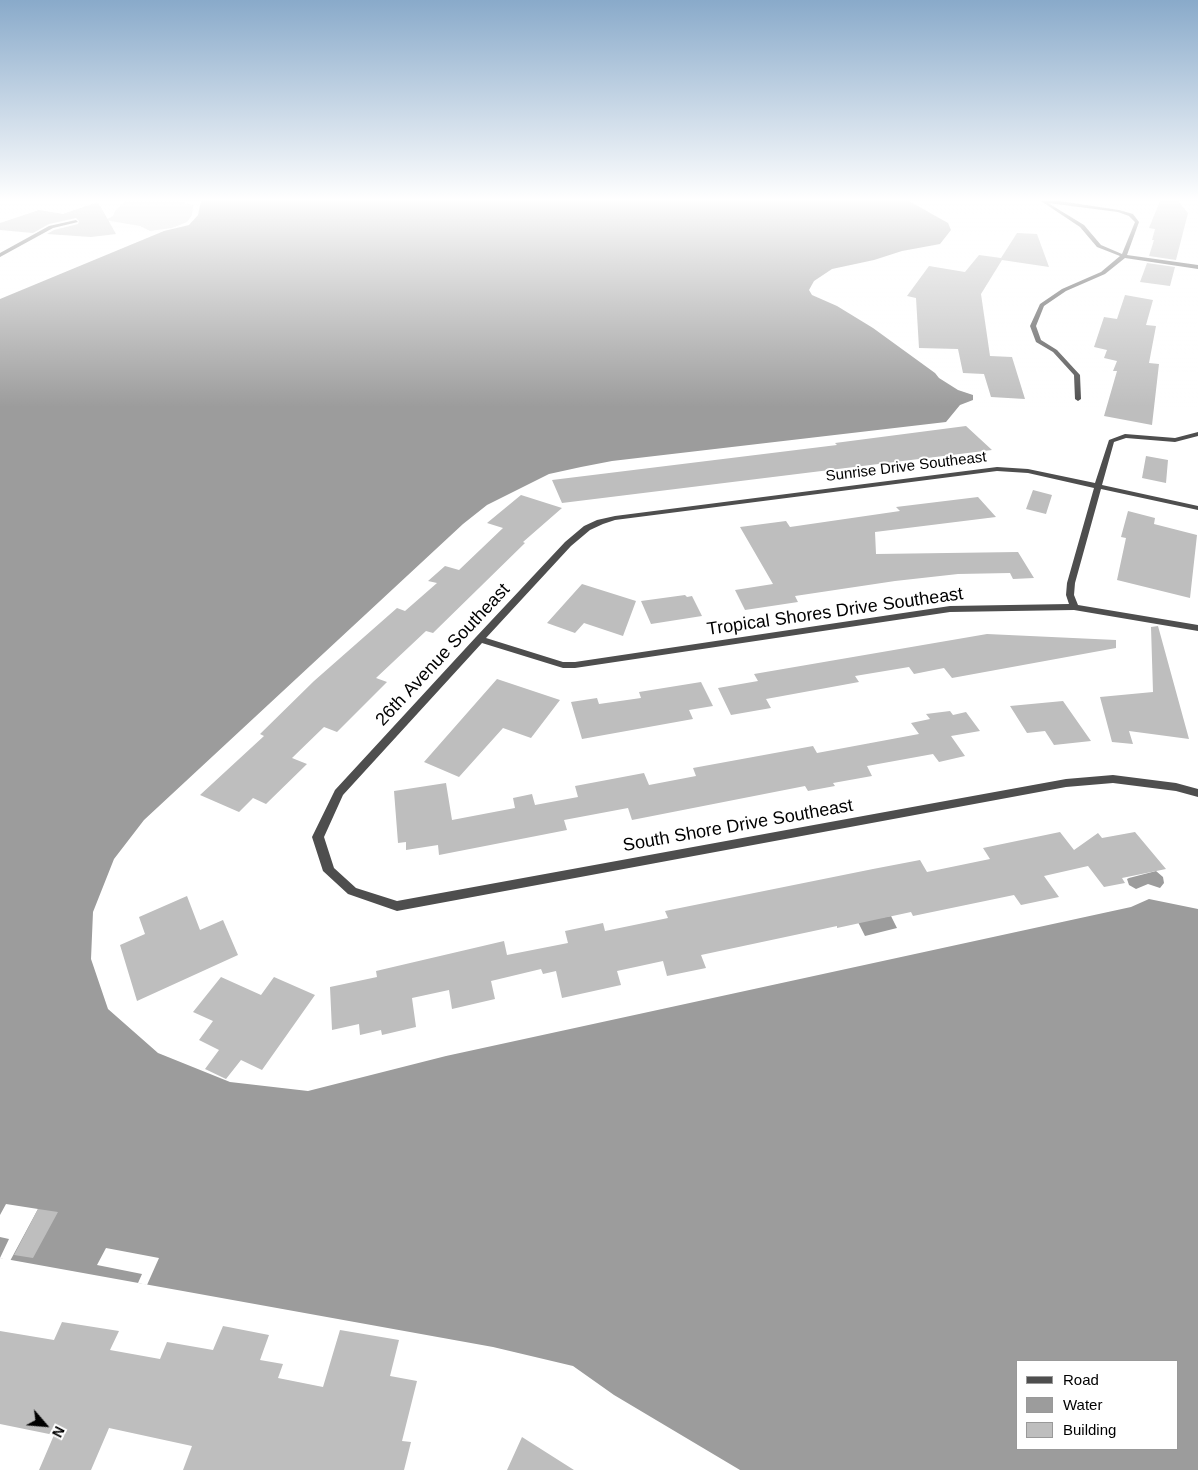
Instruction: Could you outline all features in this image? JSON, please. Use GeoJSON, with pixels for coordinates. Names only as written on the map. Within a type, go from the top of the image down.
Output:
{"type":"FeatureCollection","features":[{"type":"Feature","properties":{"kind":"street"},"geometry":{"type":"LineString","coordinates":[[1078,399],[1077,375],[1055,351],[1038,342],[1033,326],[1042,305],[1064,290],[1107,270]]}},
{"type":"Feature","properties":{"kind":"street"},"geometry":{"type":"LineString","coordinates":[[1074,607],[1070,595],[1071,583],[1111,441],[1125,436],[1175,440],[1198,434]]}},
{"type":"Feature","properties":{"kind":"street","name":"Sunrise Drive Southeast"},"geometry":{"type":"LineString","coordinates":[[615,518],[997,469],[1028,471],[1198,508]]}},
{"type":"Feature","properties":{"kind":"street","name":"26th Avenue Southeast"},"geometry":{"type":"LineString","coordinates":[[318,837],[339,793],[480,639],[577,536],[587,528],[615,518]]}},
{"type":"Feature","properties":{"kind":"street","name":"Tropical Shores Drive Southeast"},"geometry":{"type":"LineString","coordinates":[[480,639],[563,665],[590,664],[950,609],[1074,607],[1198,628]]}},
{"type":"Feature","properties":{"kind":"street","name":"South Shore Drive Southeast"},"geometry":{"type":"LineString","coordinates":[[318,837],[329,871],[352,891],[397,906],[1066,783],[1113,779],[1176,786],[1198,793]]}},
{"type":"Feature","properties":{"kind":"water"},"geometry":{"type":"Polygon","coordinates":[[[71,270],[831,270],[814,281],[809,290],[812,295],[837,306],[873,328],[935,373],[939,378],[958,390],[973,395],[973,400],[960,405],[946,422],[612,461],[549,474],[487,505],[463,524],[144,820],[114,859],[93,912],[91,959],[108,1009],[158,1053],[230,1082],[308,1091],[446,1056],[1131,907],[1149,899],[1198,909],[1198,1470],[740,1470],[614,1395],[573,1366],[493,1347],[0,1258],[0,299],[71,270]]]}},
{"type":"Feature","properties":{"kind":"water"},"geometry":{"type":"Polygon","coordinates":[[[1156,871],[1163,877],[1164,883],[1160,888],[1148,884],[1136,889],[1129,885],[1127,879],[1156,871]]]}},
{"type":"Feature","properties":{"kind":"water"},"geometry":{"type":"Polygon","coordinates":[[[891,916],[897,928],[865,936],[858,922],[891,916]]]}},
{"type":"Feature","properties":{"kind":"pier"},"geometry":{"type":"Polygon","coordinates":[[[6,1204],[38,1209],[10,1261],[0,1258],[9,1239],[0,1237],[0,1215],[6,1204]]]}},
{"type":"Feature","properties":{"kind":"pier"},"geometry":{"type":"Polygon","coordinates":[[[106,1248],[159,1258],[147,1285],[138,1283],[142,1274],[97,1265],[106,1248]]]}},
{"type":"Feature","properties":{"kind":"building"},"geometry":{"type":"Polygon","coordinates":[[[926,270],[951,270],[965,272],[967,270],[996,270],[981,294],[990,356],[1012,357],[1025,399],[991,397],[984,374],[963,373],[958,349],[919,348],[916,298],[907,296],[926,270]]]}},
{"type":"Feature","properties":{"kind":"building"},"geometry":{"type":"Polygon","coordinates":[[[1145,270],[1174,270],[1170,286],[1140,282],[1145,270]]]}},
{"type":"Feature","properties":{"kind":"building"},"geometry":{"type":"Polygon","coordinates":[[[1125,295],[1153,300],[1146,325],[1156,326],[1149,363],[1159,364],[1152,425],[1104,416],[1117,371],[1113,371],[1117,361],[1104,358],[1107,350],[1094,347],[1104,317],[1117,319],[1125,295]]]}},
{"type":"Feature","properties":{"kind":"building"},"geometry":{"type":"Polygon","coordinates":[[[966,426],[992,450],[562,503],[552,480],[837,445],[835,443],[966,426]]]}},
{"type":"Feature","properties":{"kind":"building"},"geometry":{"type":"Polygon","coordinates":[[[1146,456],[1168,460],[1166,483],[1142,478],[1146,456]]]}},
{"type":"Feature","properties":{"kind":"building"},"geometry":{"type":"Polygon","coordinates":[[[1033,490],[1052,495],[1046,514],[1026,509],[1033,490]]]}},
{"type":"Feature","properties":{"kind":"building"},"geometry":{"type":"Polygon","coordinates":[[[521,495],[562,508],[523,542],[525,543],[433,633],[426,631],[376,678],[387,682],[337,732],[324,727],[292,758],[307,764],[266,804],[253,798],[239,812],[200,795],[264,736],[260,734],[314,681],[397,608],[405,611],[437,583],[428,581],[445,566],[459,570],[503,528],[487,523],[521,495]]]}},
{"type":"Feature","properties":{"kind":"building"},"geometry":{"type":"Polygon","coordinates":[[[978,497],[996,517],[875,532],[876,554],[1018,552],[1034,578],[1013,579],[1010,573],[958,574],[795,596],[798,602],[745,610],[735,590],[773,584],[740,527],[786,521],[790,527],[900,511],[896,507],[978,497]]]}},
{"type":"Feature","properties":{"kind":"building"},"geometry":{"type":"Polygon","coordinates":[[[1128,511],[1155,518],[1154,524],[1197,535],[1190,598],[1117,580],[1126,538],[1121,537],[1128,511]]]}},
{"type":"Feature","properties":{"kind":"building"},"geometry":{"type":"Polygon","coordinates":[[[582,584],[636,601],[623,636],[584,623],[575,633],[547,623],[582,584]]]}},
{"type":"Feature","properties":{"kind":"building"},"geometry":{"type":"Polygon","coordinates":[[[685,595],[687,597],[692,596],[702,616],[651,624],[641,601],[685,595]]]}},
{"type":"Feature","properties":{"kind":"building"},"geometry":{"type":"Polygon","coordinates":[[[1158,626],[1189,739],[1129,731],[1133,744],[1112,742],[1100,697],[1153,692],[1151,627],[1158,626]]]}},
{"type":"Feature","properties":{"kind":"building"},"geometry":{"type":"Polygon","coordinates":[[[987,634],[1116,640],[1116,648],[952,678],[944,668],[914,674],[909,667],[855,676],[859,682],[766,699],[771,708],[731,715],[718,688],[758,681],[754,674],[987,634]]]}},
{"type":"Feature","properties":{"kind":"building"},"geometry":{"type":"Polygon","coordinates":[[[497,679],[560,700],[531,738],[503,728],[459,777],[424,762],[497,679]]]}},
{"type":"Feature","properties":{"kind":"building"},"geometry":{"type":"Polygon","coordinates":[[[701,682],[713,706],[689,710],[693,719],[582,739],[571,702],[597,698],[599,704],[641,698],[639,692],[701,682]]]}},
{"type":"Feature","properties":{"kind":"building"},"geometry":{"type":"Polygon","coordinates":[[[1063,701],[1091,741],[1054,745],[1045,731],[1027,733],[1010,706],[1063,701]]]}},
{"type":"Feature","properties":{"kind":"building"},"geometry":{"type":"Polygon","coordinates":[[[950,711],[953,715],[966,712],[980,731],[951,736],[965,756],[939,762],[933,754],[867,766],[872,776],[833,783],[835,786],[808,791],[805,786],[632,820],[628,808],[564,820],[567,830],[439,855],[438,845],[406,850],[406,842],[398,843],[394,791],[446,783],[452,820],[515,808],[513,798],[532,794],[535,805],[578,797],[575,786],[644,773],[649,785],[696,776],[693,768],[813,746],[817,753],[919,734],[911,723],[930,719],[926,714],[950,711]]]}},
{"type":"Feature","properties":{"kind":"building"},"geometry":{"type":"Polygon","coordinates":[[[1060,832],[1074,850],[1098,833],[1102,838],[1135,832],[1166,869],[1122,878],[1125,883],[1104,887],[1088,866],[1044,876],[1059,897],[1021,905],[1014,895],[913,916],[911,912],[837,928],[837,926],[701,955],[706,968],[667,976],[663,961],[617,971],[621,985],[562,998],[556,971],[543,974],[541,969],[491,981],[495,999],[452,1009],[449,990],[412,998],[416,1027],[382,1035],[381,1030],[360,1035],[359,1024],[332,1030],[330,987],[377,977],[376,971],[504,941],[507,955],[568,943],[565,931],[603,923],[605,931],[668,918],[665,911],[920,860],[927,872],[990,859],[983,848],[1060,832]]]}},
{"type":"Feature","properties":{"kind":"building"},"geometry":{"type":"Polygon","coordinates":[[[187,896],[200,930],[223,920],[238,955],[137,1001],[120,945],[145,934],[139,917],[187,896]]]}},
{"type":"Feature","properties":{"kind":"building"},"geometry":{"type":"Polygon","coordinates":[[[221,977],[261,995],[274,977],[315,995],[262,1070],[241,1060],[226,1079],[205,1069],[219,1050],[199,1040],[213,1021],[193,1012],[221,977]]]}},
{"type":"Feature","properties":{"kind":"building"},"geometry":{"type":"Polygon","coordinates":[[[38,1209],[58,1212],[33,1258],[14,1255],[38,1209]]]}},
{"type":"Feature","properties":{"kind":"building"},"geometry":{"type":"Polygon","coordinates":[[[62,1322],[119,1331],[110,1350],[160,1359],[167,1342],[213,1350],[223,1326],[269,1335],[260,1360],[283,1364],[278,1378],[323,1387],[340,1330],[399,1340],[390,1376],[417,1381],[402,1441],[411,1442],[404,1470],[183,1470],[192,1446],[109,1428],[91,1470],[39,1470],[54,1435],[0,1424],[0,1331],[54,1340],[62,1322]]]}},
{"type":"Feature","properties":{"kind":"building"},"geometry":{"type":"Polygon","coordinates":[[[522,1437],[574,1470],[507,1470],[522,1437]]]}}]}
